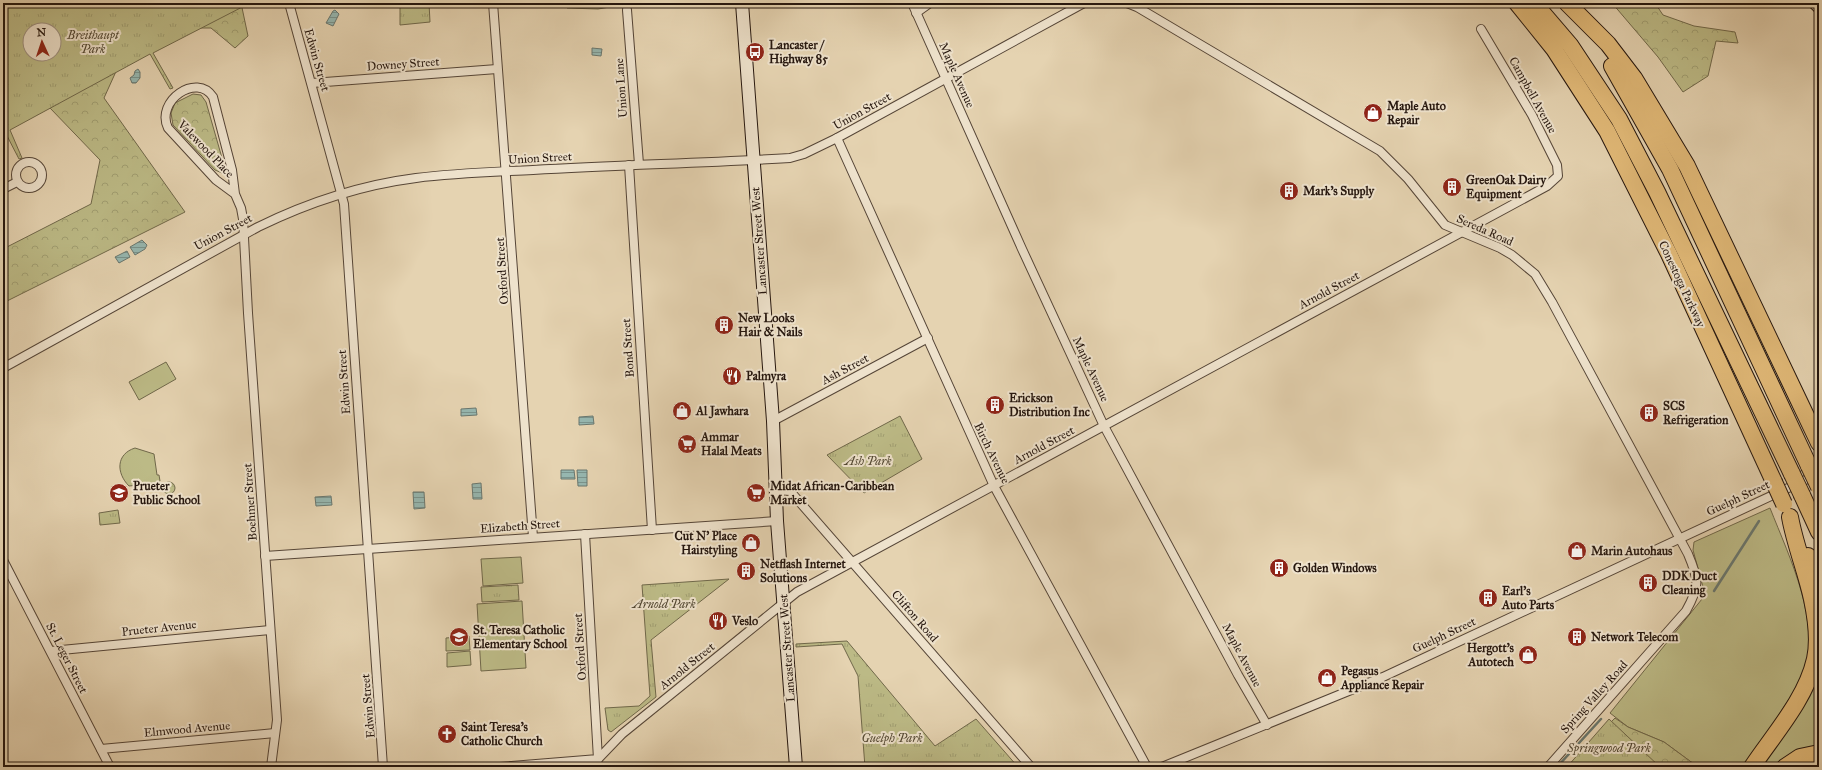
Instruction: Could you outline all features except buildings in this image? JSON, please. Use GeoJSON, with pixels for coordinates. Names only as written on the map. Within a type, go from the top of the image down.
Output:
{"type":"FeatureCollection","features":[{"type":"Feature","properties":{"kind":"highway","name":"Conestoga Parkway"},"geometry":{"type":"LineString","coordinates":[[1517,3],[1554,49],[1607,131],[1669,254],[1819,580]]}},
{"type":"Feature","properties":{"kind":"highway","name":"Conestoga Parkway"},"geometry":{"type":"LineString","coordinates":[[1534,3],[1570,45],[1619,119],[1657,192],[1819,532]]}},
{"type":"Feature","properties":{"kind":"highway"},"geometry":{"type":"LineString","coordinates":[[1567,3],[1581,19],[1608,44],[1634,78],[1687,166],[1819,443]]}},
{"type":"Feature","properties":{"kind":"highway"},"geometry":{"type":"LineString","coordinates":[[1581,19],[1622,81],[1670,169],[1814,470],[1819,488]]}},
{"type":"Feature","properties":{"kind":"highway"},"geometry":{"type":"LineString","coordinates":[[1752,767],[1788,714],[1806,684],[1815,659],[1817,637],[1812,600],[1794,540],[1787,510]]}},
{"type":"Feature","properties":{"kind":"highway"},"geometry":{"type":"LineString","coordinates":[[1785,767],[1800,757],[1819,752]]}},
{"type":"Feature","properties":{"kind":"main road","name":"Lancaster Street West"},"geometry":{"type":"LineString","coordinates":[[742,3],[773,421],[777,521],[796,767]]}},
{"type":"Feature","properties":{"kind":"main road"},"geometry":{"type":"LineString","coordinates":[[1815,3],[1819,7]]}},
{"type":"Feature","properties":{"kind":"street","name":"Edwin Street"},"geometry":{"type":"LineString","coordinates":[[289,3],[312,83],[344,206],[383,767]]}},
{"type":"Feature","properties":{"kind":"street","name":"Oxford Street"},"geometry":{"type":"LineString","coordinates":[[493,3],[533,537]]}},
{"type":"Feature","properties":{"kind":"street","name":"Maple Avenue"},"geometry":{"type":"LineString","coordinates":[[912,3],[1104,426],[1238,675],[1267,725]]}},
{"type":"Feature","properties":{"kind":"street"},"geometry":{"type":"LineString","coordinates":[[916,13],[930,3]]}},
{"type":"Feature","properties":{"kind":"street","name":"Union Street"},"geometry":{"type":"LineString","coordinates":[[3,368],[244,234],[279,217],[341,194],[416,178],[639,164],[790,158],[804,154],[837,138],[1084,3]]}},
{"type":"Feature","properties":{"kind":"street","name":"Sereda Road"},"geometry":{"type":"LineString","coordinates":[[1127,3],[1137,7],[1184,34],[1380,151],[1408,179],[1445,225],[1500,248],[1512,255],[1535,274],[1552,302],[1679,539]]}},
{"type":"Feature","properties":{"kind":"street","name":"Union Lane"},"geometry":{"type":"LineString","coordinates":[[627,10],[639,164]]}},
{"type":"Feature","properties":{"kind":"street","name":"Campbell Avenue"},"geometry":{"type":"LineString","coordinates":[[1482,29],[1532,115],[1557,165],[1558,176]]}},
{"type":"Feature","properties":{"kind":"street","name":"Downey Street"},"geometry":{"type":"LineString","coordinates":[[312,83],[497,69]]}},
{"type":"Feature","properties":{"kind":"street","name":"Valewood Place"},"geometry":{"type":"LineString","coordinates":[[235,194],[216,180],[168,128],[164,117],[168,103],[188,89],[203,88],[209,91],[213,97],[232,170],[235,194],[241,208],[244,234]]}},
{"type":"Feature","properties":{"kind":"street","name":"Birch Avenue"},"geometry":{"type":"LineString","coordinates":[[837,138],[994,486],[1147,767]]}},
{"type":"Feature","properties":{"kind":"street","name":"Bond Street"},"geometry":{"type":"LineString","coordinates":[[629,165],[652,530]]}},
{"type":"Feature","properties":{"kind":"street","name":"Arnold Street"},"geometry":{"type":"LineString","coordinates":[[594,767],[598,759],[622,734],[796,592],[1463,232],[1547,186],[1558,176]]}},
{"type":"Feature","properties":{"kind":"street"},"geometry":{"type":"LineString","coordinates":[[3,190],[17,182]]}},
{"type":"Feature","properties":{"kind":"street","name":"Boehmer Street"},"geometry":{"type":"LineString","coordinates":[[244,234],[277,720],[271,767]]}},
{"type":"Feature","properties":{"kind":"street","name":"Ash Street"},"geometry":{"type":"LineString","coordinates":[[773,421],[928,338]]}},
{"type":"Feature","properties":{"kind":"street","name":"Guelph Street"},"geometry":{"type":"LineString","coordinates":[[1162,767],[1382,677],[1679,539],[1814,470]]}},
{"type":"Feature","properties":{"kind":"street","name":"Clifton Road"},"geometry":{"type":"LineString","coordinates":[[776,490],[790,491],[1031,767]]}},
{"type":"Feature","properties":{"kind":"street","name":"Elizabeth Street"},"geometry":{"type":"LineString","coordinates":[[266,556],[777,521]]}},
{"type":"Feature","properties":{"kind":"street","name":"Oxford Street"},"geometry":{"type":"LineString","coordinates":[[585,534],[598,759]]}},
{"type":"Feature","properties":{"kind":"street","name":"Spring Valley Road"},"geometry":{"type":"LineString","coordinates":[[1548,767],[1686,610],[1697,586],[1696,572],[1679,539]]}},
{"type":"Feature","properties":{"kind":"street","name":"St. Leger Street"},"geometry":{"type":"LineString","coordinates":[[3,560],[110,767]]}},
{"type":"Feature","properties":{"kind":"street","name":"Prueter Avenue"},"geometry":{"type":"LineString","coordinates":[[51,651],[270,630]]}},
{"type":"Feature","properties":{"kind":"street","name":"Elmwood Avenue"},"geometry":{"type":"LineString","coordinates":[[101,749],[275,733]]}},
{"type":"Feature","properties":{"kind":"street"},"geometry":{"type":"LineString","coordinates":[[500,767],[598,759]]}},
{"type":"Feature","properties":{"kind":"green space"},"geometry":{"type":"Polygon","coordinates":[[[3,3],[241,3],[248,36],[235,48],[211,28],[195,28],[118,67],[104,98],[185,212],[3,303],[3,249],[91,204],[100,160],[50,108],[45,109],[26,62],[62,62],[62,22],[22,22],[22,51],[3,3]]]}},
{"type":"Feature","properties":{"kind":"green space","name":"Breithaupt Park"},"geometry":{"type":"Polygon","coordinates":[[[3,3],[250,3],[153,53],[173,88],[170,89],[150,54],[10,130],[22,158],[19,159],[5,132],[3,133],[3,3]]]}},
{"type":"Feature","properties":{"kind":"green space"},"geometry":{"type":"Polygon","coordinates":[[[400,3],[429,3],[430,22],[400,25],[400,3]]]}},
{"type":"Feature","properties":{"kind":"green space"},"geometry":{"type":"Polygon","coordinates":[[[567,3],[633,3],[598,9],[567,8],[567,3]]]}},
{"type":"Feature","properties":{"kind":"green space"},"geometry":{"type":"Polygon","coordinates":[[[579,3],[624,3],[580,8],[579,3]]]}},
{"type":"Feature","properties":{"kind":"green space"},"geometry":{"type":"Polygon","coordinates":[[[1612,3],[1655,3],[1663,15],[1694,26],[1735,32],[1738,43],[1716,41],[1708,76],[1683,92],[1658,57],[1612,3]]]}},
{"type":"Feature","properties":{"kind":"green space"},"geometry":{"type":"Polygon","coordinates":[[[193,94],[201,95],[206,102],[224,165],[222,173],[215,170],[173,125],[171,113],[175,103],[193,94]]]}},
{"type":"Feature","properties":{"kind":"green space"},"geometry":{"type":"Polygon","coordinates":[[[166,362],[176,379],[139,400],[129,382],[166,362]]]}},
{"type":"Feature","properties":{"kind":"green space","name":"Ash Park"},"geometry":{"type":"Polygon","coordinates":[[[900,416],[922,459],[864,493],[827,455],[900,416]]]}},
{"type":"Feature","properties":{"kind":"green space"},"geometry":{"type":"Polygon","coordinates":[[[135,448],[154,454],[157,475],[159,475],[160,481],[155,486],[148,487],[148,484],[129,486],[125,481],[120,470],[121,459],[129,451],[135,448]]]}},
{"type":"Feature","properties":{"kind":"green space"},"geometry":{"type":"Polygon","coordinates":[[[169,482],[173,484],[175,488],[173,492],[169,494],[165,492],[163,488],[165,484],[169,482]]]}},
{"type":"Feature","properties":{"kind":"green space"},"geometry":{"type":"Polygon","coordinates":[[[1770,508],[1794,569],[1806,613],[1809,635],[1808,656],[1803,677],[1745,767],[1698,767],[1664,742],[1628,727],[1610,713],[1702,599],[1703,587],[1693,550],[1694,542],[1770,508]]]}},
{"type":"Feature","properties":{"kind":"green space"},"geometry":{"type":"Polygon","coordinates":[[[118,510],[120,523],[100,525],[99,513],[118,510]]]}},
{"type":"Feature","properties":{"kind":"green space"},"geometry":{"type":"Polygon","coordinates":[[[521,557],[523,583],[483,586],[481,559],[521,557]]]}},
{"type":"Feature","properties":{"kind":"green space","name":"Arnold Park"},"geometry":{"type":"Polygon","coordinates":[[[729,579],[651,640],[656,697],[611,732],[608,730],[605,708],[639,706],[650,696],[642,585],[729,579]]]}},
{"type":"Feature","properties":{"kind":"green space"},"geometry":{"type":"Polygon","coordinates":[[[518,585],[519,600],[482,602],[481,587],[518,585]]]}},
{"type":"Feature","properties":{"kind":"green space"},"geometry":{"type":"Polygon","coordinates":[[[522,601],[526,668],[481,671],[477,604],[522,601]]]}},
{"type":"Feature","properties":{"kind":"green space"},"geometry":{"type":"Polygon","coordinates":[[[469,636],[470,650],[446,651],[446,638],[469,636]]]}},
{"type":"Feature","properties":{"kind":"green space","name":"Guelph Park"},"geometry":{"type":"Polygon","coordinates":[[[847,641],[935,746],[976,719],[1018,767],[865,767],[858,676],[842,644],[796,647],[796,644],[847,641]]]}},
{"type":"Feature","properties":{"kind":"green space"},"geometry":{"type":"Polygon","coordinates":[[[1819,650],[1819,745],[1786,758],[1774,767],[1757,767],[1819,650]]]}},
{"type":"Feature","properties":{"kind":"green space"},"geometry":{"type":"Polygon","coordinates":[[[470,651],[471,665],[447,667],[447,653],[470,651]]]}},
{"type":"Feature","properties":{"kind":"green space","name":"Springwood Park"},"geometry":{"type":"Polygon","coordinates":[[[1615,718],[1628,727],[1664,742],[1698,767],[1567,767],[1615,718]]]}},
{"type":"Feature","properties":{"kind":"green space","name":"Springwood Park"},"geometry":{"type":"Polygon","coordinates":[[[1609,719],[1660,767],[1567,767],[1609,719]]]}},
{"type":"Feature","properties":{"kind":"water"},"geometry":{"type":"Polygon","coordinates":[[[335,10],[339,14],[333,26],[326,23],[335,10]]]}},
{"type":"Feature","properties":{"kind":"water"},"geometry":{"type":"Polygon","coordinates":[[[592,48],[602,49],[601,56],[592,55],[592,48]]]}},
{"type":"Feature","properties":{"kind":"water"},"geometry":{"type":"Polygon","coordinates":[[[138,69],[140,72],[140,78],[136,83],[132,83],[130,78],[138,69]]]}},
{"type":"Feature","properties":{"kind":"water"},"geometry":{"type":"Polygon","coordinates":[[[142,240],[147,245],[145,249],[135,255],[130,247],[142,240]]]}},
{"type":"Feature","properties":{"kind":"water"},"geometry":{"type":"Polygon","coordinates":[[[127,251],[130,257],[119,263],[115,257],[127,251]]]}},
{"type":"Feature","properties":{"kind":"water"},"geometry":{"type":"Polygon","coordinates":[[[476,408],[477,415],[461,416],[461,409],[476,408]]]}},
{"type":"Feature","properties":{"kind":"water"},"geometry":{"type":"Polygon","coordinates":[[[593,416],[594,424],[579,425],[579,417],[593,416]]]}},
{"type":"Feature","properties":{"kind":"water"},"geometry":{"type":"Polygon","coordinates":[[[561,470],[574,470],[575,479],[561,479],[561,470]]]}},
{"type":"Feature","properties":{"kind":"water"},"geometry":{"type":"Polygon","coordinates":[[[577,470],[587,470],[587,486],[578,486],[577,470]]]}},
{"type":"Feature","properties":{"kind":"water"},"geometry":{"type":"Polygon","coordinates":[[[481,483],[482,499],[473,499],[472,484],[481,483]]]}},
{"type":"Feature","properties":{"kind":"water"},"geometry":{"type":"Polygon","coordinates":[[[413,492],[424,492],[425,508],[414,509],[413,492]]]}},
{"type":"Feature","properties":{"kind":"water"},"geometry":{"type":"Polygon","coordinates":[[[331,496],[332,505],[316,506],[315,497],[331,496]]]}},
{"type":"Feature","properties":{"kind":"waterway"},"geometry":{"type":"LineString","coordinates":[[1714,591],[1759,521]]}},
{"type":"Feature","properties":{"kind":"waterway"},"geometry":{"type":"LineString","coordinates":[[1557,767],[1601,719]]}},
{"type":"Feature","properties":{"kind":"place","name":"Lancaster / Highway 85"},"geometry":{"type":"Point","coordinates":[755,52]}},
{"type":"Feature","properties":{"kind":"place","name":"Maple Auto Repair"},"geometry":{"type":"Point","coordinates":[1373,113]}},
{"type":"Feature","properties":{"kind":"place","name":"GreenOak Dairy Equipment"},"geometry":{"type":"Point","coordinates":[1452,187]}},
{"type":"Feature","properties":{"kind":"place","name":"Mark's Supply"},"geometry":{"type":"Point","coordinates":[1289,191]}},
{"type":"Feature","properties":{"kind":"place","name":"New Looks Hair & Nails"},"geometry":{"type":"Point","coordinates":[724,325]}},
{"type":"Feature","properties":{"kind":"place","name":"Palmyra"},"geometry":{"type":"Point","coordinates":[732,376]}},
{"type":"Feature","properties":{"kind":"place","name":"Erickson Distribution Inc"},"geometry":{"type":"Point","coordinates":[995,405]}},
{"type":"Feature","properties":{"kind":"place","name":"Al Jawhara"},"geometry":{"type":"Point","coordinates":[682,411]}},
{"type":"Feature","properties":{"kind":"place","name":"SCS Refrigeration"},"geometry":{"type":"Point","coordinates":[1649,413]}},
{"type":"Feature","properties":{"kind":"place","name":"Ammar Halal Meats"},"geometry":{"type":"Point","coordinates":[687,444]}},
{"type":"Feature","properties":{"kind":"place","name":"Prueter Public School"},"geometry":{"type":"Point","coordinates":[119,493]}},
{"type":"Feature","properties":{"kind":"place","name":"Midat African-Caribbean Market"},"geometry":{"type":"Point","coordinates":[756,493]}},
{"type":"Feature","properties":{"kind":"place","name":"Cut N' Place Hairstyling"},"geometry":{"type":"Point","coordinates":[751,543]}},
{"type":"Feature","properties":{"kind":"place","name":"Marin Autohaus"},"geometry":{"type":"Point","coordinates":[1577,551]}},
{"type":"Feature","properties":{"kind":"place","name":"Golden Windows"},"geometry":{"type":"Point","coordinates":[1279,568]}},
{"type":"Feature","properties":{"kind":"place","name":"Netflash Internet Solutions"},"geometry":{"type":"Point","coordinates":[746,571]}},
{"type":"Feature","properties":{"kind":"place","name":"DDK Duct Cleaning"},"geometry":{"type":"Point","coordinates":[1648,583]}},
{"type":"Feature","properties":{"kind":"place","name":"Earl's Auto Parts"},"geometry":{"type":"Point","coordinates":[1488,598]}},
{"type":"Feature","properties":{"kind":"place","name":"Veslo"},"geometry":{"type":"Point","coordinates":[718,621]}},
{"type":"Feature","properties":{"kind":"place","name":"St. Teresa Catholic Elementary School"},"geometry":{"type":"Point","coordinates":[459,637]}},
{"type":"Feature","properties":{"kind":"place","name":"Network Telecom"},"geometry":{"type":"Point","coordinates":[1577,637]}},
{"type":"Feature","properties":{"kind":"place","name":"Hergott's Autotech"},"geometry":{"type":"Point","coordinates":[1528,655]}},
{"type":"Feature","properties":{"kind":"place","name":"Pegasus Appliance Repair"},"geometry":{"type":"Point","coordinates":[1327,678]}},
{"type":"Feature","properties":{"kind":"place","name":"Saint Teresa's Catholic Church"},"geometry":{"type":"Point","coordinates":[447,734]}}]}
